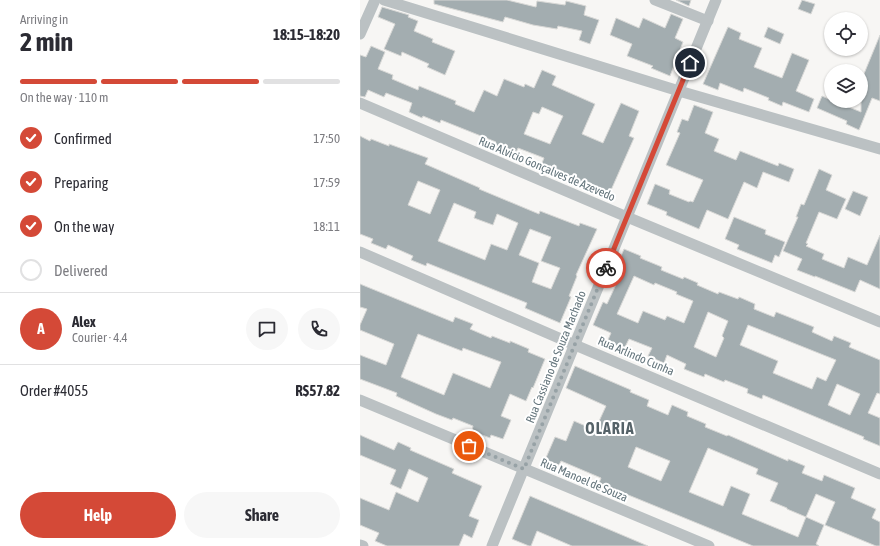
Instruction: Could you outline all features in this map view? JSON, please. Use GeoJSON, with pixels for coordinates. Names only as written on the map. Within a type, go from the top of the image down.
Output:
{"type":"FeatureCollection","features":[{"type":"Feature","properties":{"kind":"street"},"geometry":{"type":"LineString","coordinates":[[360,34],[375,0]]}},
{"type":"Feature","properties":{"kind":"street"},"geometry":{"type":"LineString","coordinates":[[384,0],[679,91],[880,149]]}},
{"type":"Feature","properties":{"kind":"street"},"geometry":{"type":"LineString","coordinates":[[655,0],[708,21]]}},
{"type":"Feature","properties":{"kind":"street","name":"Rua Cassiano de Souza Machado"},"geometry":{"type":"LineString","coordinates":[[492,546],[716,0]]}},
{"type":"Feature","properties":{"kind":"street","name":"Rua Alvício Gonçalves de Azevedo"},"geometry":{"type":"LineString","coordinates":[[360,103],[627,217],[880,322]]}},
{"type":"Feature","properties":{"kind":"street","name":"Rua Arlindo Cunha"},"geometry":{"type":"LineString","coordinates":[[360,252],[880,474]]}},
{"type":"Feature","properties":{"kind":"street","name":"Rua Manoel de Souza"},"geometry":{"type":"LineString","coordinates":[[360,400],[709,546]]}},
{"type":"Feature","properties":{"kind":"building"},"geometry":{"type":"Polygon","coordinates":[[[434,0],[507,0],[536,7],[537,1],[565,5],[566,1],[586,6],[584,15],[599,20],[590,44],[579,40],[582,31],[558,26],[557,29],[533,25],[505,17],[503,22],[434,4],[434,0]]]}},
{"type":"Feature","properties":{"kind":"building"},"geometry":{"type":"Polygon","coordinates":[[[676,0],[691,0],[689,6],[676,0]]]}},
{"type":"Feature","properties":{"kind":"building"},"geometry":{"type":"Polygon","coordinates":[[[802,0],[815,4],[811,14],[798,9],[802,0]]]}},
{"type":"Feature","properties":{"kind":"building"},"geometry":{"type":"Polygon","coordinates":[[[382,7],[409,15],[408,17],[418,21],[414,31],[433,39],[432,42],[455,51],[445,75],[427,67],[429,64],[402,52],[401,56],[384,49],[395,24],[378,17],[382,7]]]}},
{"type":"Feature","properties":{"kind":"building"},"geometry":{"type":"Polygon","coordinates":[[[671,14],[683,19],[675,38],[683,42],[670,76],[651,68],[653,66],[627,56],[632,44],[610,35],[616,18],[639,28],[643,18],[665,28],[671,14]]]}},
{"type":"Feature","properties":{"kind":"building"},"geometry":{"type":"Polygon","coordinates":[[[728,27],[741,33],[739,39],[762,48],[754,67],[782,78],[792,53],[809,60],[796,91],[814,99],[809,112],[783,102],[782,106],[768,100],[769,98],[744,88],[743,92],[720,83],[718,90],[703,84],[728,27]]]}},
{"type":"Feature","properties":{"kind":"building"},"geometry":{"type":"Polygon","coordinates":[[[768,27],[784,34],[780,44],[764,37],[768,27]]]}},
{"type":"Feature","properties":{"kind":"building"},"geometry":{"type":"Polygon","coordinates":[[[880,35],[880,101],[872,98],[868,108],[868,64],[880,35]]]}},
{"type":"Feature","properties":{"kind":"building"},"geometry":{"type":"Polygon","coordinates":[[[371,46],[385,52],[378,69],[393,75],[392,79],[418,90],[419,86],[456,101],[455,104],[474,112],[484,90],[497,96],[504,79],[524,87],[525,84],[534,88],[542,70],[556,76],[552,85],[595,104],[582,134],[603,143],[621,103],[639,111],[629,136],[634,138],[608,197],[540,168],[544,158],[518,148],[514,157],[493,148],[496,142],[441,120],[440,123],[423,116],[422,118],[409,112],[412,103],[386,93],[384,97],[368,90],[365,97],[360,96],[360,55],[366,57],[371,46]],[[542,107],[539,114],[533,112],[524,134],[550,144],[563,116],[542,107]]]}},
{"type":"Feature","properties":{"kind":"building"},"geometry":{"type":"Polygon","coordinates":[[[822,96],[824,97],[824,108],[851,108],[861,112],[861,108],[868,108],[859,130],[846,124],[847,121],[817,108],[822,96]]]}},
{"type":"Feature","properties":{"kind":"building"},"geometry":{"type":"Polygon","coordinates":[[[694,105],[713,112],[705,133],[719,139],[714,151],[736,160],[740,151],[778,166],[779,163],[794,169],[789,182],[763,172],[757,188],[744,182],[728,219],[707,210],[699,229],[666,215],[667,212],[647,204],[655,184],[670,190],[669,194],[689,202],[693,202],[703,180],[666,165],[680,133],[677,132],[682,119],[688,121],[694,105]]]}},
{"type":"Feature","properties":{"kind":"building"},"geometry":{"type":"Polygon","coordinates":[[[360,136],[370,141],[371,139],[389,146],[389,144],[428,158],[425,164],[480,188],[479,189],[539,214],[540,211],[579,226],[580,223],[597,229],[576,275],[577,276],[569,296],[571,297],[560,323],[525,308],[527,303],[427,263],[426,266],[411,260],[413,256],[388,245],[386,249],[371,243],[373,239],[360,234],[360,136]],[[418,181],[408,205],[430,214],[440,190],[418,181]],[[454,203],[438,241],[485,260],[491,244],[507,250],[518,223],[497,214],[493,225],[474,218],[476,212],[454,203]],[[530,229],[519,255],[539,263],[532,282],[551,289],[560,268],[541,261],[551,237],[530,229]]]}},
{"type":"Feature","properties":{"kind":"building"},"geometry":{"type":"Polygon","coordinates":[[[819,169],[832,175],[826,190],[846,199],[837,219],[819,212],[806,246],[824,254],[822,259],[844,268],[848,257],[867,265],[880,235],[880,289],[860,280],[855,292],[797,270],[802,259],[783,251],[798,217],[796,217],[801,204],[804,205],[819,169]]]}},
{"type":"Feature","properties":{"kind":"building"},"geometry":{"type":"Polygon","coordinates":[[[853,191],[868,197],[860,216],[845,209],[853,191]]]}},
{"type":"Feature","properties":{"kind":"building"},"geometry":{"type":"Polygon","coordinates":[[[734,217],[766,230],[765,234],[785,242],[779,257],[775,255],[772,263],[737,249],[739,245],[725,239],[734,217]]]}},
{"type":"Feature","properties":{"kind":"building"},"geometry":{"type":"Polygon","coordinates":[[[624,249],[641,256],[640,258],[662,267],[661,270],[683,279],[684,277],[698,283],[697,285],[718,294],[719,292],[738,299],[739,297],[755,304],[754,309],[774,317],[776,312],[814,327],[812,332],[832,341],[834,336],[851,343],[849,347],[880,360],[880,394],[877,393],[868,413],[880,418],[880,446],[863,439],[864,437],[763,395],[762,399],[747,393],[748,389],[725,380],[724,382],[705,374],[704,377],[684,369],[686,364],[667,355],[664,363],[648,356],[652,348],[629,339],[624,349],[607,342],[611,333],[593,325],[603,302],[607,304],[619,278],[613,275],[624,249]],[[634,276],[617,314],[638,323],[643,311],[665,320],[667,316],[684,323],[693,301],[676,294],[677,292],[655,283],[654,285],[634,276]],[[708,312],[694,347],[716,357],[724,338],[722,336],[728,321],[708,312]],[[748,325],[740,345],[778,361],[773,373],[812,389],[817,377],[826,381],[836,360],[748,325]],[[837,384],[828,405],[850,415],[860,394],[837,384]]]}},
{"type":"Feature","properties":{"kind":"building"},"geometry":{"type":"Polygon","coordinates":[[[360,284],[453,322],[455,317],[473,324],[470,329],[491,338],[492,336],[510,343],[510,341],[529,349],[528,352],[545,359],[526,401],[510,394],[501,416],[511,420],[503,439],[491,435],[490,438],[472,431],[473,426],[453,418],[452,420],[436,414],[396,396],[397,393],[360,379],[360,355],[386,365],[394,344],[360,330],[360,325],[367,309],[360,307],[360,284]],[[418,334],[401,377],[444,395],[453,373],[490,388],[501,362],[463,348],[462,351],[418,334]]]}},
{"type":"Feature","properties":{"kind":"building"},"geometry":{"type":"Polygon","coordinates":[[[575,366],[631,390],[630,392],[649,400],[647,406],[668,415],[672,405],[688,412],[687,416],[706,424],[705,427],[727,436],[728,435],[788,461],[788,459],[805,466],[802,473],[822,481],[824,475],[855,488],[851,498],[876,509],[872,518],[880,522],[880,546],[876,546],[825,525],[835,502],[816,494],[806,517],[824,525],[816,544],[819,546],[753,546],[599,483],[601,478],[561,461],[559,465],[545,460],[555,437],[566,441],[574,421],[595,430],[606,406],[566,388],[575,366]],[[636,447],[628,467],[661,481],[670,461],[636,447]],[[708,448],[689,492],[723,506],[731,486],[750,494],[742,514],[798,537],[806,517],[770,501],[778,483],[756,474],[758,469],[708,448]]]}},
{"type":"Feature","properties":{"kind":"building"},"geometry":{"type":"Polygon","coordinates":[[[360,435],[394,450],[398,442],[411,448],[410,450],[454,469],[452,473],[482,486],[469,516],[479,520],[472,538],[464,534],[459,546],[387,546],[375,541],[379,533],[360,525],[360,498],[389,510],[396,492],[418,502],[428,478],[409,469],[401,489],[390,484],[396,470],[360,455],[360,435]]]}},
{"type":"Feature","properties":{"kind":"building"},"geometry":{"type":"Polygon","coordinates":[[[530,496],[648,546],[572,546],[537,531],[531,546],[512,539],[530,496]]]}},
{"type":"Feature","properties":{"kind":"way so far"},"geometry":{"type":"LineString","coordinates":[[469,446],[524,469],[606,268]]}},
{"type":"Feature","properties":{"kind":"district","name":"OLARIA"},"geometry":{"type":"Point","coordinates":[610,428]}},
{"type":"Feature","properties":{"kind":"route"},"geometry":{"type":"LineString","coordinates":[[606,268],[690,63]]}}]}
